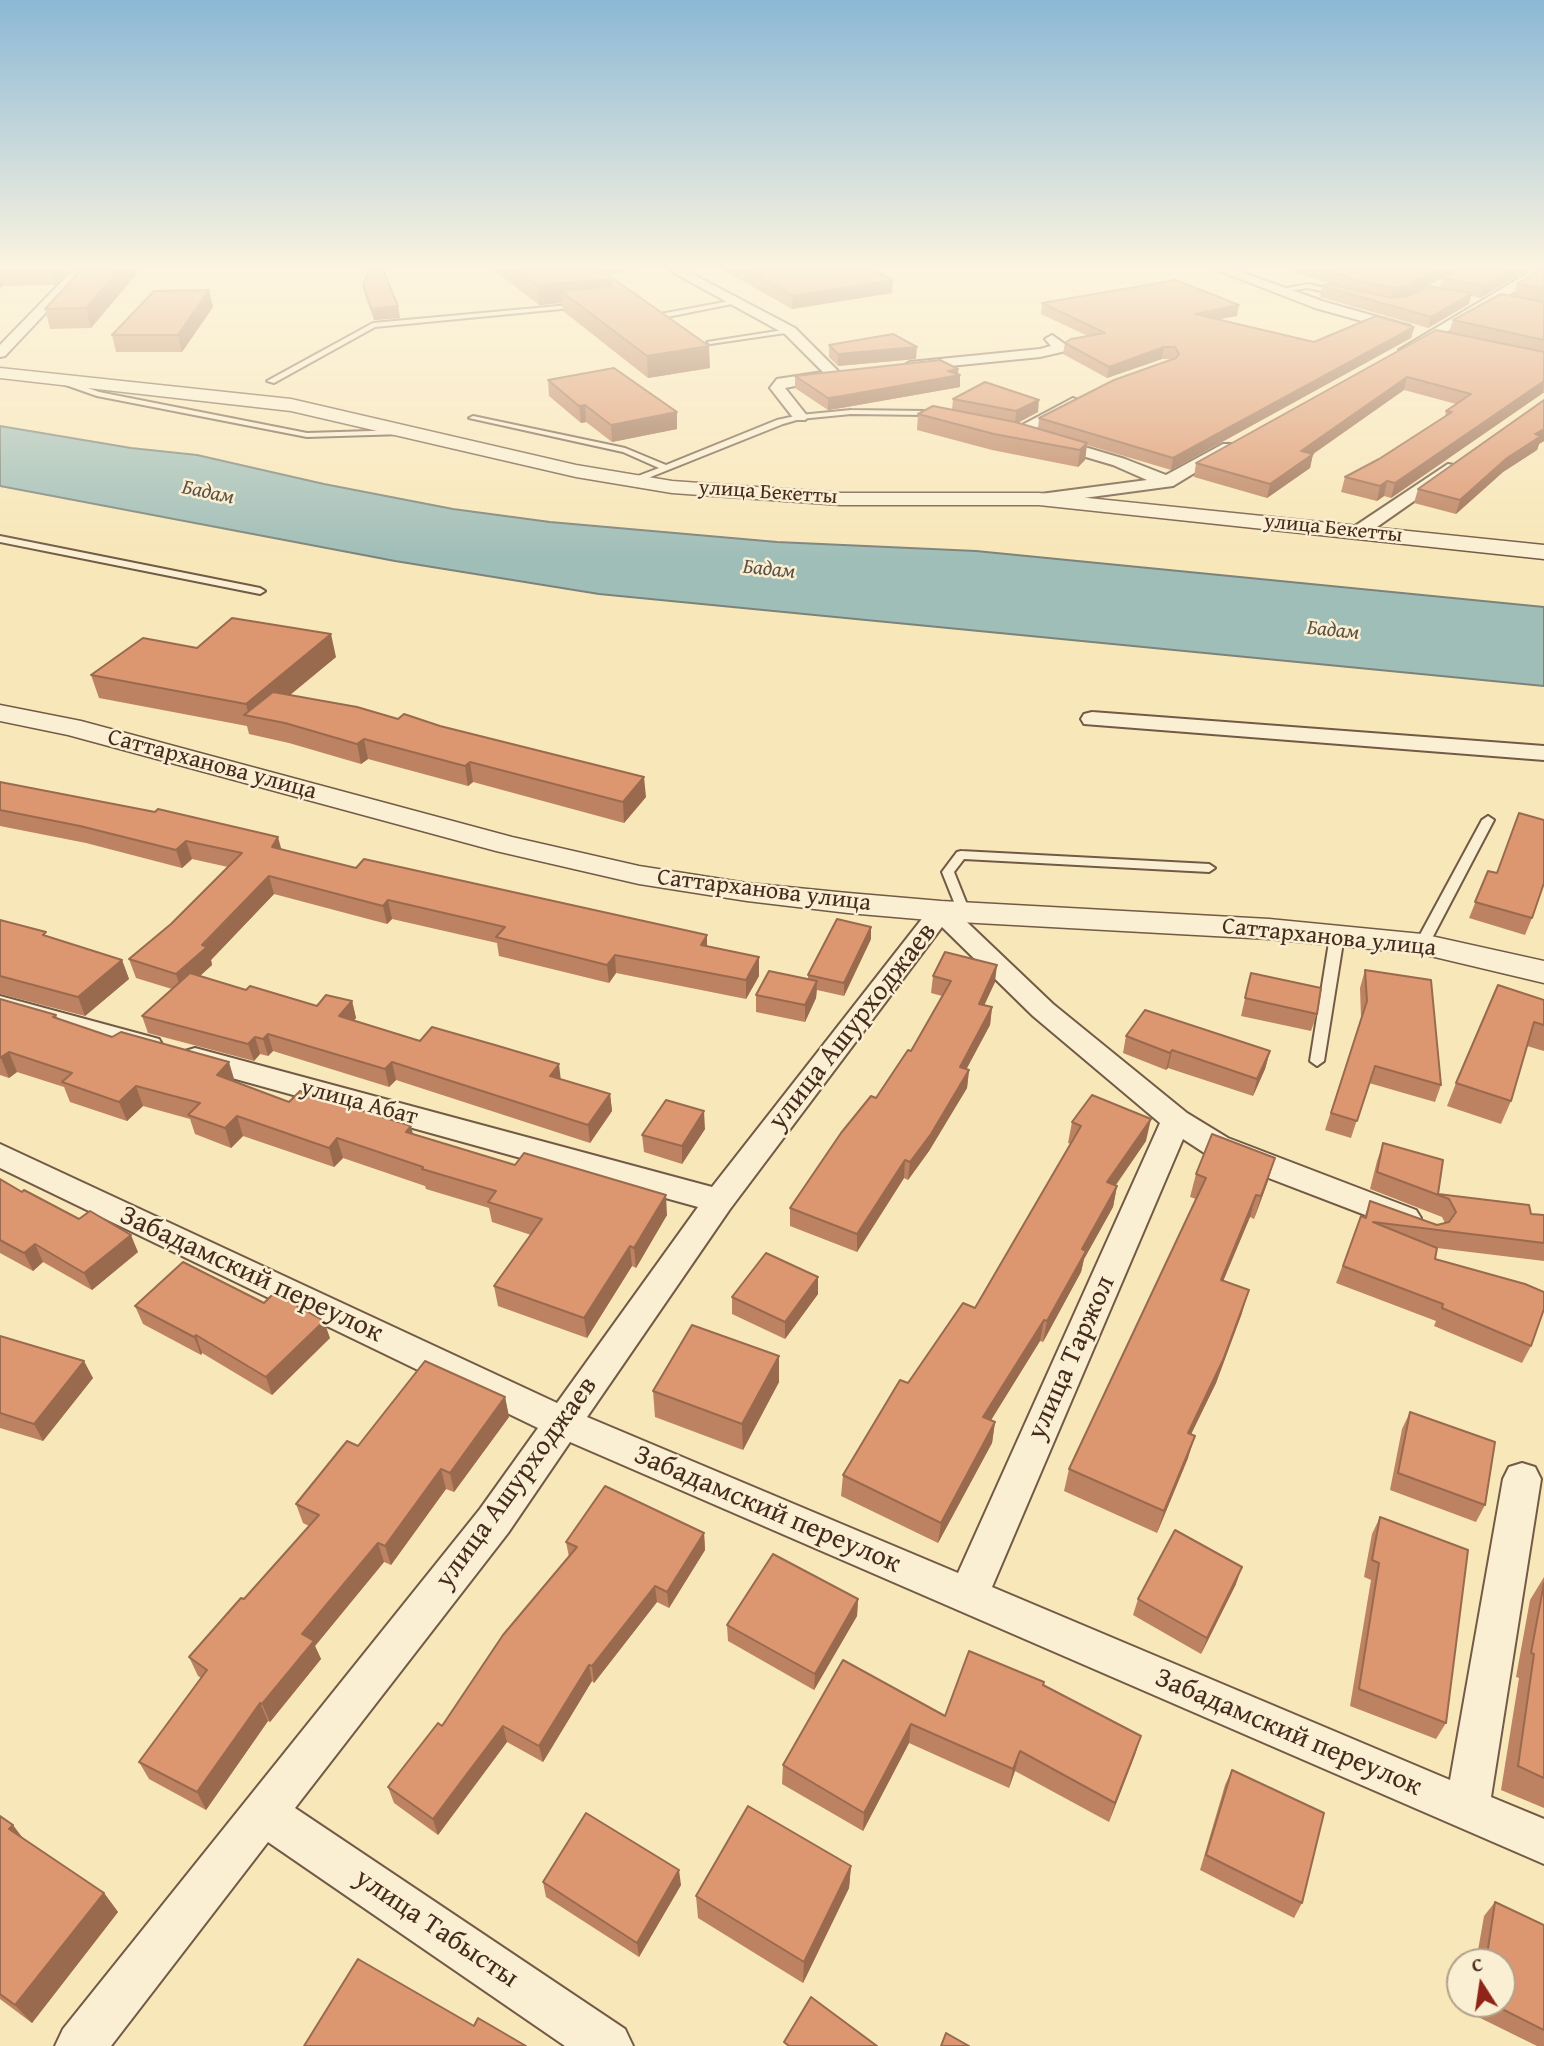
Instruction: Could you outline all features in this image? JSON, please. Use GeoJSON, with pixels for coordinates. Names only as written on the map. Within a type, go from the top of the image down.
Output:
{"type":"FeatureCollection","features":[{"type":"Feature","properties":{"kind":"street"},"geometry":{"type":"LineString","coordinates":[[800,417],[777,388],[782,382],[839,374],[829,365]]}},
{"type":"Feature","properties":{"kind":"street"},"geometry":{"type":"LineString","coordinates":[[897,368],[921,365]]}},
{"type":"Feature","properties":{"kind":"street","name":"улица Бекетты"},"geometry":{"type":"LineString","coordinates":[[0,373],[291,405],[576,471],[673,487],[841,499],[1039,499],[1544,552]]}},
{"type":"Feature","properties":{"kind":"street"},"geometry":{"type":"LineString","coordinates":[[1084,397],[1010,431],[1119,462],[1167,482]]}},
{"type":"Feature","properties":{"kind":"street"},"geometry":{"type":"LineString","coordinates":[[1039,499],[1167,482],[1239,442]]}},
{"type":"Feature","properties":{"kind":"street"},"geometry":{"type":"LineString","coordinates":[[1358,532],[1457,462]]}},
{"type":"Feature","properties":{"kind":"street"},"geometry":{"type":"LineString","coordinates":[[1167,482],[1168,512]]}},
{"type":"Feature","properties":{"kind":"street","name":"Саттарханова улица"},"geometry":{"type":"LineString","coordinates":[[0,712],[71,727],[508,845],[639,874],[747,892],[953,912],[1230,927],[1422,944],[1544,972]]}},
{"type":"Feature","properties":{"kind":"street"},"geometry":{"type":"LineString","coordinates":[[1093,719],[1544,753]]}},
{"type":"Feature","properties":{"kind":"street"},"geometry":{"type":"LineString","coordinates":[[953,912],[1043,1010],[1177,1120],[1217,1146],[1430,1228]]}},
{"type":"Feature","properties":{"kind":"street","name":"улица Ашурходжаев"},"geometry":{"type":"LineString","coordinates":[[80,2046],[494,1521],[719,1201],[953,912]]}},
{"type":"Feature","properties":{"kind":"street","name":"улица Абат"},"geometry":{"type":"LineString","coordinates":[[0,1005],[719,1201]]}},
{"type":"Feature","properties":{"kind":"street","name":"улица Таржол"},"geometry":{"type":"LineString","coordinates":[[968,1596],[1177,1120]]}},
{"type":"Feature","properties":{"kind":"street","name":"Забадамский переулок"},"geometry":{"type":"LineString","coordinates":[[0,1155],[562,1423],[1544,1842]]}},
{"type":"Feature","properties":{"kind":"street"},"geometry":{"type":"LineString","coordinates":[[1467,1809],[1522,1479]]}},
{"type":"Feature","properties":{"kind":"street","name":"улица Табысты"},"geometry":{"type":"LineString","coordinates":[[264,1813],[608,2046]]}},
{"type":"Feature","properties":{"kind":"lane"},"geometry":{"type":"LineString","coordinates":[[271,381],[299,365]]}},
{"type":"Feature","properties":{"kind":"lane"},"geometry":{"type":"LineString","coordinates":[[633,481],[780,422],[800,417],[851,412],[931,414]]}},
{"type":"Feature","properties":{"kind":"lane"},"geometry":{"type":"LineString","coordinates":[[473,418],[625,450],[666,468]]}},
{"type":"Feature","properties":{"kind":"lane"},"geometry":{"type":"LineString","coordinates":[[0,539],[260,591]]}},
{"type":"Feature","properties":{"kind":"lane"},"geometry":{"type":"LineString","coordinates":[[1422,944],[1488,820]]}},
{"type":"Feature","properties":{"kind":"lane"},"geometry":{"type":"LineString","coordinates":[[953,912],[948,872],[961,855],[1209,869]]}},
{"type":"Feature","properties":{"kind":"lane"},"geometry":{"type":"LineString","coordinates":[[1317,1061],[1337,936]]}},
{"type":"Feature","properties":{"kind":"water","name":"Бадам"},"geometry":{"type":"Polygon","coordinates":[[[0,426],[131,448],[197,455],[324,484],[453,509],[550,522],[777,542],[976,551],[1544,607],[1544,686],[599,594],[395,561],[0,486],[0,426]]]}},
{"type":"Feature","properties":{"kind":"building"},"geometry":{"type":"Polygon","coordinates":[[[890,365],[951,365],[958,369],[948,371],[960,375],[828,398],[795,376],[890,365]]]}},
{"type":"Feature","properties":{"kind":"building"},"geometry":{"type":"Polygon","coordinates":[[[1155,365],[1343,365],[1173,458],[1039,418],[1114,380],[1155,365]]]}},
{"type":"Feature","properties":{"kind":"building"},"geometry":{"type":"Polygon","coordinates":[[[1372,365],[1544,365],[1544,381],[1395,483],[1387,481],[1380,486],[1345,477],[1379,459],[1452,412],[1446,411],[1471,394],[1407,377],[1301,451],[1313,454],[1270,484],[1196,463],[1372,365]]]}},
{"type":"Feature","properties":{"kind":"building"},"geometry":{"type":"Polygon","coordinates":[[[614,368],[677,412],[611,425],[585,405],[579,406],[548,380],[614,368]]]}},
{"type":"Feature","properties":{"kind":"building"},"geometry":{"type":"Polygon","coordinates":[[[985,382],[1039,400],[1016,411],[953,399],[985,382]]]}},
{"type":"Feature","properties":{"kind":"building"},"geometry":{"type":"Polygon","coordinates":[[[1544,400],[1544,429],[1535,434],[1541,436],[1507,458],[1460,500],[1418,489],[1544,400]]]}},
{"type":"Feature","properties":{"kind":"building"},"geometry":{"type":"Polygon","coordinates":[[[933,406],[1015,422],[1087,443],[1080,450],[994,434],[918,414],[933,406]]]}},
{"type":"Feature","properties":{"kind":"building"},"geometry":{"type":"Polygon","coordinates":[[[232,618],[331,634],[246,704],[91,675],[143,638],[197,648],[232,618]]]}},
{"type":"Feature","properties":{"kind":"building"},"geometry":{"type":"Polygon","coordinates":[[[273,692],[357,707],[398,719],[404,714],[440,726],[644,777],[623,802],[470,762],[465,766],[364,739],[357,744],[285,723],[244,715],[273,692]]]}},
{"type":"Feature","properties":{"kind":"building"},"geometry":{"type":"Polygon","coordinates":[[[0,782],[155,812],[158,809],[278,837],[272,847],[356,868],[364,859],[707,935],[701,945],[759,957],[746,980],[615,955],[607,965],[496,937],[505,927],[388,900],[383,906],[269,876],[202,945],[207,947],[176,974],[129,959],[171,924],[242,853],[186,841],[176,850],[80,826],[0,810],[0,782]]]}},
{"type":"Feature","properties":{"kind":"building"},"geometry":{"type":"Polygon","coordinates":[[[1519,813],[1544,820],[1544,883],[1532,918],[1475,902],[1488,871],[1497,873],[1519,813]]]}},
{"type":"Feature","properties":{"kind":"building"},"geometry":{"type":"Polygon","coordinates":[[[837,919],[871,927],[844,983],[808,975],[837,919]]]}},
{"type":"Feature","properties":{"kind":"building"},"geometry":{"type":"Polygon","coordinates":[[[0,920],[46,932],[43,935],[122,960],[78,997],[0,976],[0,920]]]}},
{"type":"Feature","properties":{"kind":"building"},"geometry":{"type":"Polygon","coordinates":[[[945,952],[997,965],[979,1004],[992,1007],[960,1067],[969,1070],[931,1134],[910,1162],[905,1160],[857,1234],[790,1208],[841,1133],[871,1096],[876,1098],[908,1050],[911,1051],[951,981],[933,976],[945,952]]]}},
{"type":"Feature","properties":{"kind":"building"},"geometry":{"type":"Polygon","coordinates":[[[1365,970],[1431,980],[1441,1085],[1375,1066],[1357,1121],[1331,1113],[1367,1001],[1365,970]]]}},
{"type":"Feature","properties":{"kind":"building"},"geometry":{"type":"Polygon","coordinates":[[[769,971],[817,981],[805,1005],[756,995],[769,971]]]}},
{"type":"Feature","properties":{"kind":"building"},"geometry":{"type":"Polygon","coordinates":[[[190,973],[246,990],[250,986],[317,1006],[326,995],[352,1001],[339,1016],[420,1041],[432,1027],[495,1045],[559,1064],[550,1076],[610,1094],[588,1125],[392,1062],[385,1069],[268,1034],[263,1039],[255,1037],[248,1044],[142,1016],[190,973]]]}},
{"type":"Feature","properties":{"kind":"building"},"geometry":{"type":"Polygon","coordinates":[[[1251,973],[1321,988],[1317,1014],[1245,998],[1251,973]]]}},
{"type":"Feature","properties":{"kind":"building"},"geometry":{"type":"Polygon","coordinates":[[[1498,985],[1544,1000],[1544,1025],[1534,1022],[1511,1101],[1456,1083],[1498,985]]]}},
{"type":"Feature","properties":{"kind":"building"},"geometry":{"type":"Polygon","coordinates":[[[0,999],[56,1015],[53,1017],[112,1037],[121,1032],[229,1062],[217,1075],[289,1102],[300,1091],[411,1126],[406,1132],[515,1165],[524,1153],[666,1195],[634,1248],[630,1246],[584,1318],[494,1286],[542,1219],[488,1202],[496,1191],[422,1169],[423,1167],[337,1138],[329,1148],[237,1116],[225,1128],[188,1115],[200,1103],[136,1086],[119,1102],[62,1082],[72,1073],[9,1052],[0,1058],[0,999]]]}},
{"type":"Feature","properties":{"kind":"building"},"geometry":{"type":"Polygon","coordinates":[[[1145,1010],[1270,1051],[1257,1079],[1172,1050],[1170,1053],[1126,1036],[1145,1010]]]}},
{"type":"Feature","properties":{"kind":"building"},"geometry":{"type":"Polygon","coordinates":[[[1092,1095],[1151,1119],[1107,1182],[1117,1186],[1082,1249],[1086,1251],[1047,1321],[1044,1320],[983,1417],[995,1422],[941,1523],[843,1475],[900,1380],[908,1383],[963,1303],[975,1308],[1081,1126],[1072,1122],[1092,1095]]]}},
{"type":"Feature","properties":{"kind":"building"},"geometry":{"type":"Polygon","coordinates":[[[666,1100],[704,1111],[682,1146],[642,1135],[666,1100]]]}},
{"type":"Feature","properties":{"kind":"building"},"geometry":{"type":"Polygon","coordinates":[[[1212,1134],[1275,1158],[1261,1196],[1256,1195],[1221,1280],[1249,1290],[1223,1360],[1188,1433],[1195,1436],[1164,1511],[1069,1469],[1206,1178],[1196,1174],[1212,1134]]]}},
{"type":"Feature","properties":{"kind":"building"},"geometry":{"type":"Polygon","coordinates":[[[1383,1143],[1443,1160],[1438,1194],[1529,1205],[1531,1214],[1544,1215],[1544,1243],[1373,1222],[1437,1248],[1435,1259],[1525,1284],[1544,1292],[1544,1309],[1531,1346],[1442,1308],[1443,1304],[1343,1266],[1361,1216],[1366,1218],[1370,1201],[1437,1225],[1449,1222],[1456,1212],[1449,1199],[1377,1172],[1383,1143]]]}},
{"type":"Feature","properties":{"kind":"building"},"geometry":{"type":"Polygon","coordinates":[[[0,1179],[79,1219],[90,1211],[131,1235],[84,1273],[35,1244],[24,1253],[0,1240],[0,1179]]]}},
{"type":"Feature","properties":{"kind":"building"},"geometry":{"type":"Polygon","coordinates":[[[766,1253],[818,1277],[785,1322],[732,1297],[766,1253]]]}},
{"type":"Feature","properties":{"kind":"building"},"geometry":{"type":"Polygon","coordinates":[[[183,1262],[264,1303],[274,1293],[324,1321],[266,1377],[196,1335],[194,1337],[135,1306],[183,1262]]]}},
{"type":"Feature","properties":{"kind":"building"},"geometry":{"type":"Polygon","coordinates":[[[692,1325],[779,1356],[742,1424],[653,1391],[692,1325]]]}},
{"type":"Feature","properties":{"kind":"building"},"geometry":{"type":"Polygon","coordinates":[[[0,1336],[84,1361],[34,1424],[0,1413],[0,1336]]]}},
{"type":"Feature","properties":{"kind":"building"},"geometry":{"type":"Polygon","coordinates":[[[425,1361],[505,1397],[450,1473],[441,1469],[385,1546],[378,1543],[302,1634],[314,1641],[262,1704],[260,1703],[197,1792],[139,1762],[207,1670],[189,1657],[319,1515],[296,1504],[347,1441],[358,1446],[425,1361]]]}},
{"type":"Feature","properties":{"kind":"building"},"geometry":{"type":"Polygon","coordinates":[[[1410,1412],[1495,1442],[1485,1505],[1398,1473],[1410,1412]]]}},
{"type":"Feature","properties":{"kind":"building"},"geometry":{"type":"Polygon","coordinates":[[[605,1486],[704,1533],[667,1592],[655,1586],[592,1666],[589,1665],[539,1746],[503,1726],[433,1819],[388,1787],[438,1723],[442,1726],[503,1635],[577,1547],[566,1542],[605,1486]]]}},
{"type":"Feature","properties":{"kind":"building"},"geometry":{"type":"Polygon","coordinates":[[[1380,1517],[1468,1550],[1446,1723],[1359,1689],[1379,1563],[1372,1560],[1380,1517]]]}},
{"type":"Feature","properties":{"kind":"building"},"geometry":{"type":"Polygon","coordinates":[[[1175,1530],[1242,1567],[1207,1638],[1138,1599],[1175,1530]]]}},
{"type":"Feature","properties":{"kind":"building"},"geometry":{"type":"Polygon","coordinates":[[[773,1554],[858,1599],[815,1674],[727,1625],[773,1554]]]}},
{"type":"Feature","properties":{"kind":"building"},"geometry":{"type":"Polygon","coordinates":[[[1544,1583],[1544,1778],[1518,1766],[1534,1654],[1531,1653],[1544,1583]]]}},
{"type":"Feature","properties":{"kind":"building"},"geometry":{"type":"Polygon","coordinates":[[[969,1651],[1044,1682],[1043,1685],[1141,1736],[1115,1803],[1020,1751],[1013,1769],[911,1724],[864,1813],[783,1765],[843,1660],[945,1716],[969,1651]]]}},
{"type":"Feature","properties":{"kind":"building"},"geometry":{"type":"Polygon","coordinates":[[[1232,1770],[1324,1813],[1302,1903],[1206,1855],[1232,1770]]]}},
{"type":"Feature","properties":{"kind":"building"},"geometry":{"type":"Polygon","coordinates":[[[748,1806],[851,1866],[804,1962],[696,1896],[748,1806]]]}},
{"type":"Feature","properties":{"kind":"building"},"geometry":{"type":"Polygon","coordinates":[[[586,1813],[679,1870],[637,1943],[543,1882],[586,1813]]]}},
{"type":"Feature","properties":{"kind":"building"},"geometry":{"type":"Polygon","coordinates":[[[0,1816],[13,1825],[9,1829],[104,1893],[15,2005],[0,1994],[0,1816]]]}},
{"type":"Feature","properties":{"kind":"building"},"geometry":{"type":"Polygon","coordinates":[[[1495,1902],[1544,1925],[1544,2030],[1516,2016],[1516,1948],[1488,1948],[1495,1902]]]}},
{"type":"Feature","properties":{"kind":"building"},"geometry":{"type":"Polygon","coordinates":[[[358,1959],[474,2026],[478,2018],[526,2046],[304,2046],[358,1959]]]}},
{"type":"Feature","properties":{"kind":"building"},"geometry":{"type":"Polygon","coordinates":[[[811,1997],[877,2046],[789,2046],[784,2042],[811,1997]]]}},
{"type":"Feature","properties":{"kind":"building"},"geometry":{"type":"Polygon","coordinates":[[[946,2033],[969,2046],[941,2046],[946,2033]]]}}]}
